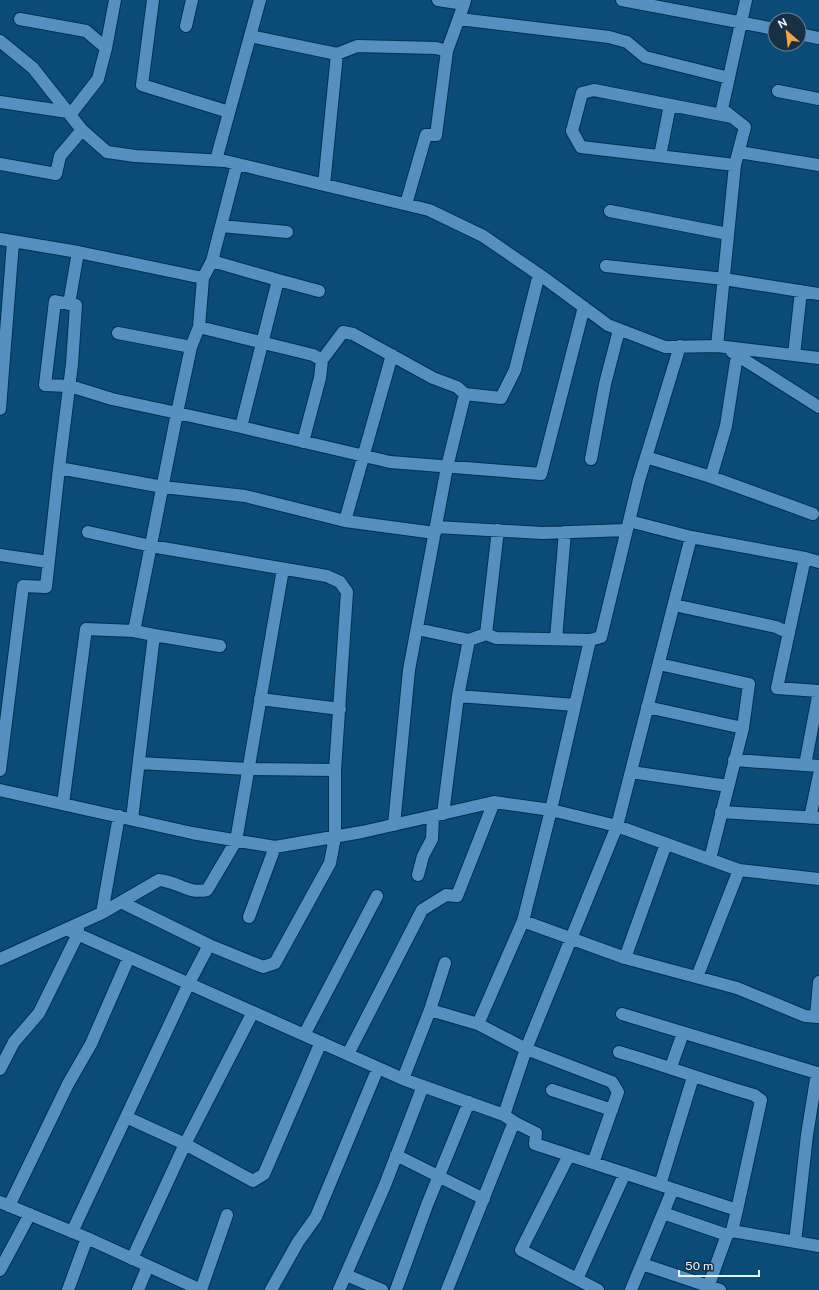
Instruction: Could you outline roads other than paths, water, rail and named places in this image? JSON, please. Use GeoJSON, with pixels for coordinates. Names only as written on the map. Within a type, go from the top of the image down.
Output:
{"type":"FeatureCollection","features":[{"type":"Feature","properties":{"kind":"street"},"geometry":{"type":"LineString","coordinates":[[69,113],[98,79],[106,48],[115,0]]}},
{"type":"Feature","properties":{"kind":"street"},"geometry":{"type":"LineString","coordinates":[[153,0],[142,85],[229,112]]}},
{"type":"Feature","properties":{"kind":"street"},"geometry":{"type":"LineString","coordinates":[[186,26],[192,0]]}},
{"type":"Feature","properties":{"kind":"street"},"geometry":{"type":"LineString","coordinates":[[216,160],[260,0]]}},
{"type":"Feature","properties":{"kind":"street"},"geometry":{"type":"LineString","coordinates":[[406,204],[426,135],[436,135],[447,51],[465,2],[438,0]]}},
{"type":"Feature","properties":{"kind":"street"},"geometry":{"type":"LineString","coordinates":[[622,0],[767,28]]}},
{"type":"Feature","properties":{"kind":"street"},"geometry":{"type":"LineString","coordinates":[[720,346],[724,279],[735,165],[745,127],[722,109],[746,0]]}},
{"type":"Feature","properties":{"kind":"street"},"geometry":{"type":"LineString","coordinates":[[20,19],[86,31],[106,48]]}},
{"type":"Feature","properties":{"kind":"street"},"geometry":{"type":"LineString","coordinates":[[459,19],[609,37],[627,42],[645,58],[729,78]]}},
{"type":"Feature","properties":{"kind":"street"},"geometry":{"type":"LineString","coordinates":[[250,36],[337,54],[357,46],[436,48],[447,51]]}},
{"type":"Feature","properties":{"kind":"street"},"geometry":{"type":"LineString","coordinates":[[807,36],[819,38]]}},
{"type":"Feature","properties":{"kind":"street"},"geometry":{"type":"LineString","coordinates":[[0,41],[6,44],[33,68],[82,130],[107,152],[135,156],[216,160],[324,184],[429,210],[483,236],[539,274],[608,326],[665,347],[720,346],[819,358]]}},
{"type":"Feature","properties":{"kind":"street"},"geometry":{"type":"LineString","coordinates":[[324,184],[337,54]]}},
{"type":"Feature","properties":{"kind":"street"},"geometry":{"type":"LineString","coordinates":[[732,117],[594,90],[582,93],[572,131],[581,147],[735,165]]}},
{"type":"Feature","properties":{"kind":"street"},"geometry":{"type":"LineString","coordinates":[[778,91],[819,99]]}},
{"type":"Feature","properties":{"kind":"street"},"geometry":{"type":"LineString","coordinates":[[0,102],[69,113]]}},
{"type":"Feature","properties":{"kind":"street"},"geometry":{"type":"LineString","coordinates":[[660,156],[670,105]]}},
{"type":"Feature","properties":{"kind":"street"},"geometry":{"type":"LineString","coordinates":[[0,164],[56,174],[60,156],[82,130]]}},
{"type":"Feature","properties":{"kind":"street"},"geometry":{"type":"LineString","coordinates":[[739,152],[819,165]]}},
{"type":"Feature","properties":{"kind":"street"},"geometry":{"type":"LineString","coordinates":[[134,631],[191,347],[199,327],[203,278],[212,261],[237,164]]}},
{"type":"Feature","properties":{"kind":"street"},"geometry":{"type":"LineString","coordinates":[[610,211],[728,234]]}},
{"type":"Feature","properties":{"kind":"street"},"geometry":{"type":"LineString","coordinates":[[221,226],[287,232]]}},
{"type":"Feature","properties":{"kind":"street"},"geometry":{"type":"LineString","coordinates":[[0,240],[78,252],[203,278]]}},
{"type":"Feature","properties":{"kind":"street"},"geometry":{"type":"LineString","coordinates":[[0,409],[13,242]]}},
{"type":"Feature","properties":{"kind":"street"},"geometry":{"type":"LineString","coordinates":[[69,304],[78,252]]}},
{"type":"Feature","properties":{"kind":"street"},"geometry":{"type":"LineString","coordinates":[[212,261],[319,291]]}},
{"type":"Feature","properties":{"kind":"street"},"geometry":{"type":"LineString","coordinates":[[606,266],[724,279],[819,294]]}},
{"type":"Feature","properties":{"kind":"street"},"geometry":{"type":"LineString","coordinates":[[303,442],[320,378],[322,360],[343,332],[353,334],[433,378],[457,387],[465,394],[501,398],[515,370],[539,274]]}},
{"type":"Feature","properties":{"kind":"street"},"geometry":{"type":"LineString","coordinates":[[241,427],[278,280]]}},
{"type":"Feature","properties":{"kind":"street"},"geometry":{"type":"LineString","coordinates":[[794,355],[801,291]]}},
{"type":"Feature","properties":{"kind":"street"},"geometry":{"type":"LineString","coordinates":[[0,770],[23,586],[46,587],[59,468],[70,386],[76,305],[54,301],[45,385],[70,386],[112,400],[241,427],[390,462],[541,474],[584,307]]}},
{"type":"Feature","properties":{"kind":"street"},"geometry":{"type":"LineString","coordinates":[[199,327],[313,355],[322,360]]}},
{"type":"Feature","properties":{"kind":"street"},"geometry":{"type":"LineString","coordinates":[[591,459],[605,384],[619,330]]}},
{"type":"Feature","properties":{"kind":"street"},"geometry":{"type":"LineString","coordinates":[[118,333],[191,347]]}},
{"type":"Feature","properties":{"kind":"street"},"geometry":{"type":"LineString","coordinates":[[417,629],[469,640],[486,634],[496,638],[590,640],[601,637],[646,457],[680,346]]}},
{"type":"Feature","properties":{"kind":"street"},"geometry":{"type":"LineString","coordinates":[[720,346],[737,355],[819,408]]}},
{"type":"Feature","properties":{"kind":"street"},"geometry":{"type":"LineString","coordinates":[[346,521],[392,355]]}},
{"type":"Feature","properties":{"kind":"street"},"geometry":{"type":"LineString","coordinates":[[711,477],[726,426],[737,355]]}},
{"type":"Feature","properties":{"kind":"street"},"geometry":{"type":"LineString","coordinates":[[394,825],[409,670],[447,467],[465,394]]}},
{"type":"Feature","properties":{"kind":"street"},"geometry":{"type":"LineString","coordinates":[[646,457],[711,477],[813,514]]}},
{"type":"Feature","properties":{"kind":"street"},"geometry":{"type":"LineString","coordinates":[[59,468],[163,487],[246,496],[346,521],[436,530],[566,532],[628,525],[805,558],[819,562]]}},
{"type":"Feature","properties":{"kind":"street"},"geometry":{"type":"LineString","coordinates":[[486,634],[498,530]]}},
{"type":"Feature","properties":{"kind":"street"},"geometry":{"type":"LineString","coordinates":[[88,532],[151,546],[327,576],[340,582],[347,592],[335,770],[335,837],[330,863],[275,963],[263,967],[209,945],[121,902]]}},
{"type":"Feature","properties":{"kind":"street"},"geometry":{"type":"LineString","coordinates":[[556,639],[566,532]]}},
{"type":"Feature","properties":{"kind":"street"},"geometry":{"type":"LineString","coordinates":[[504,1115],[526,1049],[617,826],[691,537]]}},
{"type":"Feature","properties":{"kind":"street"},"geometry":{"type":"LineString","coordinates":[[0,555],[48,562]]}},
{"type":"Feature","properties":{"kind":"street"},"geometry":{"type":"LineString","coordinates":[[805,558],[777,688],[819,691],[805,765]]}},
{"type":"Feature","properties":{"kind":"street"},"geometry":{"type":"LineString","coordinates":[[0,959],[66,929],[79,928],[159,880],[168,881],[196,892],[207,890],[236,840],[283,568]]}},
{"type":"Feature","properties":{"kind":"street"},"geometry":{"type":"LineString","coordinates":[[674,605],[776,627],[789,633]]}},
{"type":"Feature","properties":{"kind":"street"},"geometry":{"type":"LineString","coordinates":[[63,804],[86,629],[134,631],[220,646]]}},
{"type":"Feature","properties":{"kind":"street"},"geometry":{"type":"LineString","coordinates":[[132,819],[154,635]]}},
{"type":"Feature","properties":{"kind":"street"},"geometry":{"type":"LineString","coordinates":[[418,875],[423,856],[432,839],[438,815],[469,640]]}},
{"type":"Feature","properties":{"kind":"street"},"geometry":{"type":"LineString","coordinates":[[478,1024],[523,920],[552,810],[590,640]]}},
{"type":"Feature","properties":{"kind":"street"},"geometry":{"type":"LineString","coordinates":[[659,664],[749,684],[743,728],[710,859]]}},
{"type":"Feature","properties":{"kind":"street"},"geometry":{"type":"LineString","coordinates":[[458,696],[575,705]]}},
{"type":"Feature","properties":{"kind":"street"},"geometry":{"type":"LineString","coordinates":[[260,699],[340,710]]}},
{"type":"Feature","properties":{"kind":"street"},"geometry":{"type":"LineString","coordinates":[[647,707],[743,728]]}},
{"type":"Feature","properties":{"kind":"street"},"geometry":{"type":"LineString","coordinates":[[734,760],[819,766]]}},
{"type":"Feature","properties":{"kind":"street"},"geometry":{"type":"LineString","coordinates":[[139,763],[248,770],[335,770]]}},
{"type":"Feature","properties":{"kind":"street"},"geometry":{"type":"LineString","coordinates":[[631,772],[728,786]]}},
{"type":"Feature","properties":{"kind":"street"},"geometry":{"type":"LineString","coordinates":[[721,812],[814,818],[819,775]]}},
{"type":"Feature","properties":{"kind":"street"},"geometry":{"type":"LineString","coordinates":[[0,790],[192,833],[275,847],[394,825],[494,802],[552,810],[617,826],[739,870],[819,879]]}},
{"type":"Feature","properties":{"kind":"street"},"geometry":{"type":"LineString","coordinates":[[348,1054],[422,910],[446,895],[457,896],[494,802]]}},
{"type":"Feature","properties":{"kind":"street"},"geometry":{"type":"LineString","coordinates":[[102,913],[119,816]]}},
{"type":"Feature","properties":{"kind":"street"},"geometry":{"type":"LineString","coordinates":[[625,958],[666,844]]}},
{"type":"Feature","properties":{"kind":"street"},"geometry":{"type":"LineString","coordinates":[[249,917],[275,847]]}},
{"type":"Feature","properties":{"kind":"street"},"geometry":{"type":"LineString","coordinates":[[697,977],[739,870]]}},
{"type":"Feature","properties":{"kind":"street"},"geometry":{"type":"LineString","coordinates":[[304,1035],[377,896]]}},
{"type":"Feature","properties":{"kind":"street"},"geometry":{"type":"LineString","coordinates":[[523,920],[625,958],[737,988],[805,1016],[817,1017],[819,982]]}},
{"type":"Feature","properties":{"kind":"street"},"geometry":{"type":"LineString","coordinates":[[79,928],[130,957],[378,1068],[403,1079],[504,1115],[536,1133],[535,1144],[738,1210]]}},
{"type":"Feature","properties":{"kind":"street"},"geometry":{"type":"LineString","coordinates":[[0,1069],[14,1042],[39,1013],[79,928]]}},
{"type":"Feature","properties":{"kind":"street"},"geometry":{"type":"LineString","coordinates":[[72,1232],[188,984],[209,945]]}},
{"type":"Feature","properties":{"kind":"street"},"geometry":{"type":"LineString","coordinates":[[130,957],[91,1044],[68,1084],[5,1204],[87,1238],[201,1290],[227,1215]]}},
{"type":"Feature","properties":{"kind":"street"},"geometry":{"type":"LineString","coordinates":[[403,1079],[430,1010],[446,963]]}},
{"type":"Feature","properties":{"kind":"street"},"geometry":{"type":"LineString","coordinates":[[430,1010],[478,1024],[526,1049],[612,1082],[618,1092],[593,1163]]}},
{"type":"Feature","properties":{"kind":"street"},"geometry":{"type":"LineString","coordinates":[[132,1259],[185,1144],[253,1012]]}},
{"type":"Feature","properties":{"kind":"street"},"geometry":{"type":"LineString","coordinates":[[622,1014],[673,1028],[683,1033],[818,1073],[807,1135],[795,1242]]}},
{"type":"Feature","properties":{"kind":"street"},"geometry":{"type":"LineString","coordinates":[[671,1068],[683,1033]]}},
{"type":"Feature","properties":{"kind":"street"},"geometry":{"type":"LineString","coordinates":[[126,1117],[185,1144],[253,1181],[264,1174],[321,1042]]}},
{"type":"Feature","properties":{"kind":"street"},"geometry":{"type":"LineString","coordinates":[[619,1052],[671,1068],[693,1077],[754,1094],[761,1100],[738,1210],[708,1288]]}},
{"type":"Feature","properties":{"kind":"street"},"geometry":{"type":"LineString","coordinates":[[271,1290],[298,1242],[316,1217],[378,1068]]}},
{"type":"Feature","properties":{"kind":"street"},"geometry":{"type":"LineString","coordinates":[[660,1185],[693,1077]]}},
{"type":"Feature","properties":{"kind":"street"},"geometry":{"type":"LineString","coordinates":[[339,1290],[396,1155],[423,1086]]}},
{"type":"Feature","properties":{"kind":"street"},"geometry":{"type":"LineString","coordinates":[[552,1090],[612,1110]]}},
{"type":"Feature","properties":{"kind":"street"},"geometry":{"type":"LineString","coordinates":[[396,1290],[469,1102]]}},
{"type":"Feature","properties":{"kind":"street"},"geometry":{"type":"LineString","coordinates":[[447,1290],[514,1122]]}},
{"type":"Feature","properties":{"kind":"street"},"geometry":{"type":"LineString","coordinates":[[396,1155],[484,1199]]}},
{"type":"Feature","properties":{"kind":"street"},"geometry":{"type":"LineString","coordinates":[[569,1155],[521,1250],[598,1290]]}},
{"type":"Feature","properties":{"kind":"street"},"geometry":{"type":"LineString","coordinates":[[577,1280],[625,1173]]}},
{"type":"Feature","properties":{"kind":"street"},"geometry":{"type":"LineString","coordinates":[[631,1290],[673,1189]]}},
{"type":"Feature","properties":{"kind":"street"},"geometry":{"type":"LineString","coordinates":[[663,1213],[730,1233],[819,1246]]}},
{"type":"Feature","properties":{"kind":"street"},"geometry":{"type":"LineString","coordinates":[[0,1270],[30,1214]]}},
{"type":"Feature","properties":{"kind":"street"},"geometry":{"type":"LineString","coordinates":[[68,1290],[87,1238]]}},
{"type":"Feature","properties":{"kind":"street"},"geometry":{"type":"LineString","coordinates":[[642,1264],[708,1288],[720,1290]]}},
{"type":"Feature","properties":{"kind":"street"},"geometry":{"type":"LineString","coordinates":[[138,1290],[148,1266]]}},
{"type":"Feature","properties":{"kind":"street"},"geometry":{"type":"LineString","coordinates":[[346,1275],[382,1290]]}}]}
